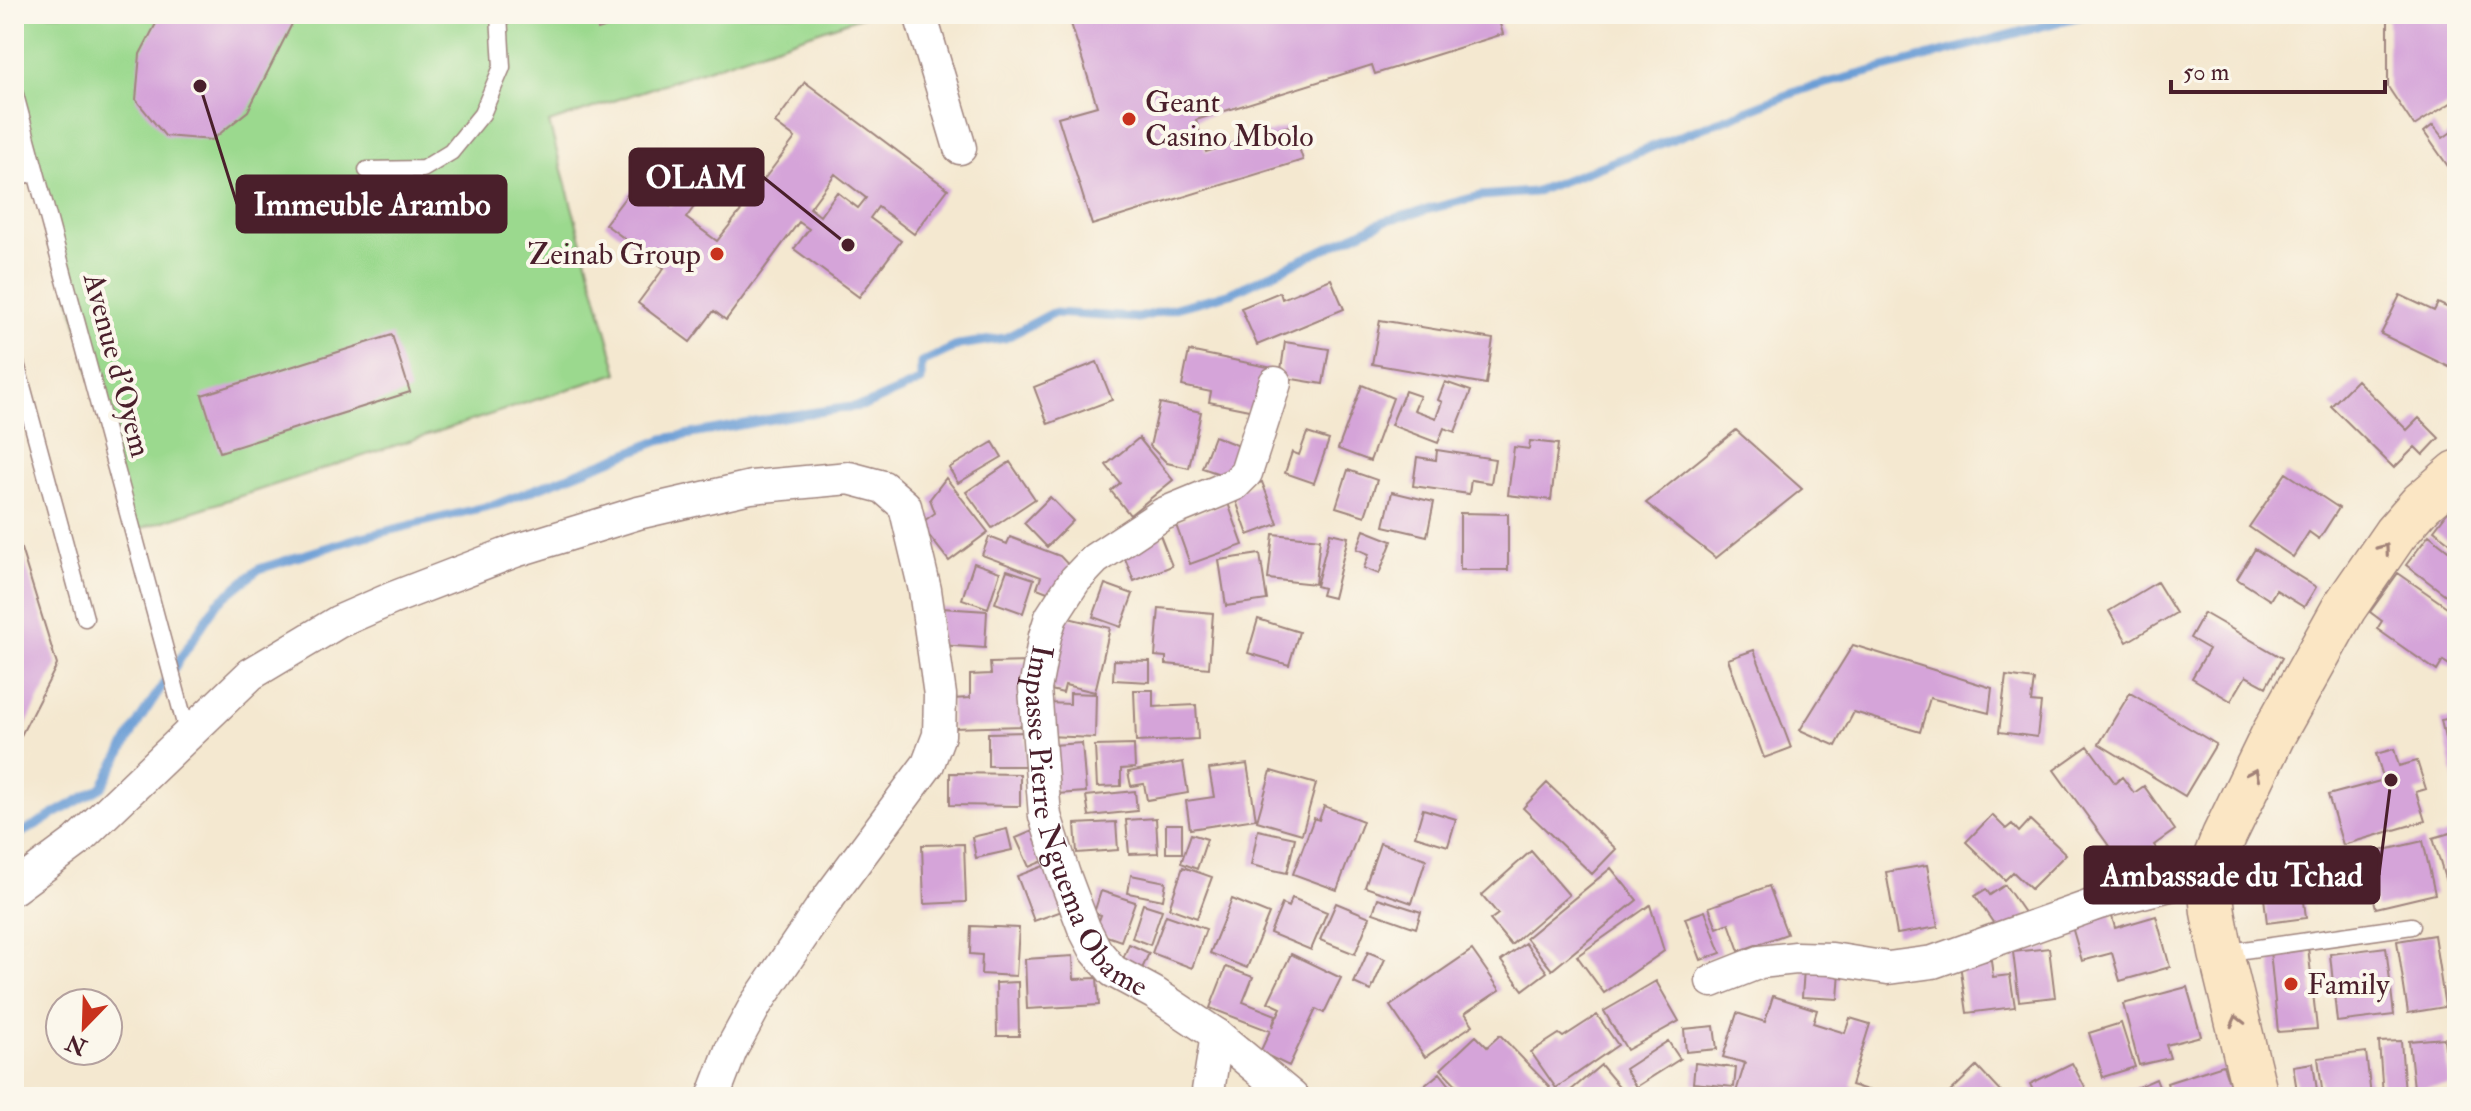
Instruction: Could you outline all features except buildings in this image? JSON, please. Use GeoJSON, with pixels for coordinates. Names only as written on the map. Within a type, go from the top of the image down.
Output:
{"type":"FeatureCollection","features":[{"type":"Feature","properties":{"kind":"main road"},"geometry":{"type":"LineString","coordinates":[[2256,1097],[2221,953],[2209,875],[2224,836],[2273,735],[2344,608],[2395,534],[2422,503],[2457,473]]}},
{"type":"Feature","properties":{"kind":"street"},"geometry":{"type":"LineString","coordinates":[[920,14],[960,148]]}},
{"type":"Feature","properties":{"kind":"street","name":"Impasse Pierre Nguema Obame"},"geometry":{"type":"LineString","coordinates":[[1275,383],[1246,473],[1235,484],[1163,514],[1095,559],[1075,580],[1051,617],[1035,689],[1045,816],[1084,928],[1096,951],[1113,971],[1154,993],[1217,1035],[1292,1097]]}},
{"type":"Feature","properties":{"kind":"street"},"geometry":{"type":"LineString","coordinates":[[14,888],[76,842],[251,674],[338,622],[515,551],[638,513],[751,487],[849,478],[883,487],[905,506],[925,590],[940,695],[939,735],[928,764],[824,904],[756,1004],[731,1050],[713,1097]]}},
{"type":"Feature","properties":{"kind":"street"},"geometry":{"type":"LineString","coordinates":[[1712,981],[1760,962],[1796,958],[1832,959],[1888,968],[1933,962],[2099,903],[2209,875]]}},
{"type":"Feature","properties":{"kind":"street"},"geometry":{"type":"LineString","coordinates":[[1207,1097],[1217,1035]]}},
{"type":"Feature","properties":{"kind":"lane"},"geometry":{"type":"LineString","coordinates":[[367,170],[423,169],[451,152],[482,114],[502,67],[499,14]]}},
{"type":"Feature","properties":{"kind":"lane","name":"Avenue d'Oyem"},"geometry":{"type":"LineString","coordinates":[[14,91],[188,735]]}},
{"type":"Feature","properties":{"kind":"lane"},"geometry":{"type":"LineString","coordinates":[[14,176],[36,173]]}},
{"type":"Feature","properties":{"kind":"lane"},"geometry":{"type":"LineString","coordinates":[[14,356],[85,618]]}},
{"type":"Feature","properties":{"kind":"lane"},"geometry":{"type":"LineString","coordinates":[[2221,953],[2412,926]]}},
{"type":"Feature","properties":{"kind":"green space"},"geometry":{"type":"Polygon","coordinates":[[[14,14],[869,14],[549,123],[618,373],[133,531],[14,91],[14,14]]]}},
{"type":"Feature","properties":{"kind":"waterway"},"geometry":{"type":"LineString","coordinates":[[14,837],[102,787],[139,721],[217,603],[259,569],[354,539],[497,504],[664,439],[866,405],[921,381],[921,363],[959,345],[1005,338],[1053,313],[1138,318],[1231,293],[1384,221],[1480,196],[1534,192],[1801,90],[2088,14]]}},
{"type":"Feature","properties":{"kind":"place","name":"Immeuble Arambo"},"geometry":{"type":"Point","coordinates":[200,86]}},
{"type":"Feature","properties":{"kind":"place","name":"Geant Casino Mbolo"},"geometry":{"type":"Point","coordinates":[1129,119]}},
{"type":"Feature","properties":{"kind":"place","name":"OLAM"},"geometry":{"type":"Point","coordinates":[848,245]}},
{"type":"Feature","properties":{"kind":"place","name":"Zeinab Group"},"geometry":{"type":"Point","coordinates":[717,254]}},
{"type":"Feature","properties":{"kind":"place","name":"Ambassade du Tchad"},"geometry":{"type":"Point","coordinates":[2391,780]}},
{"type":"Feature","properties":{"kind":"place","name":"Family"},"geometry":{"type":"Point","coordinates":[2291,984]}}]}
